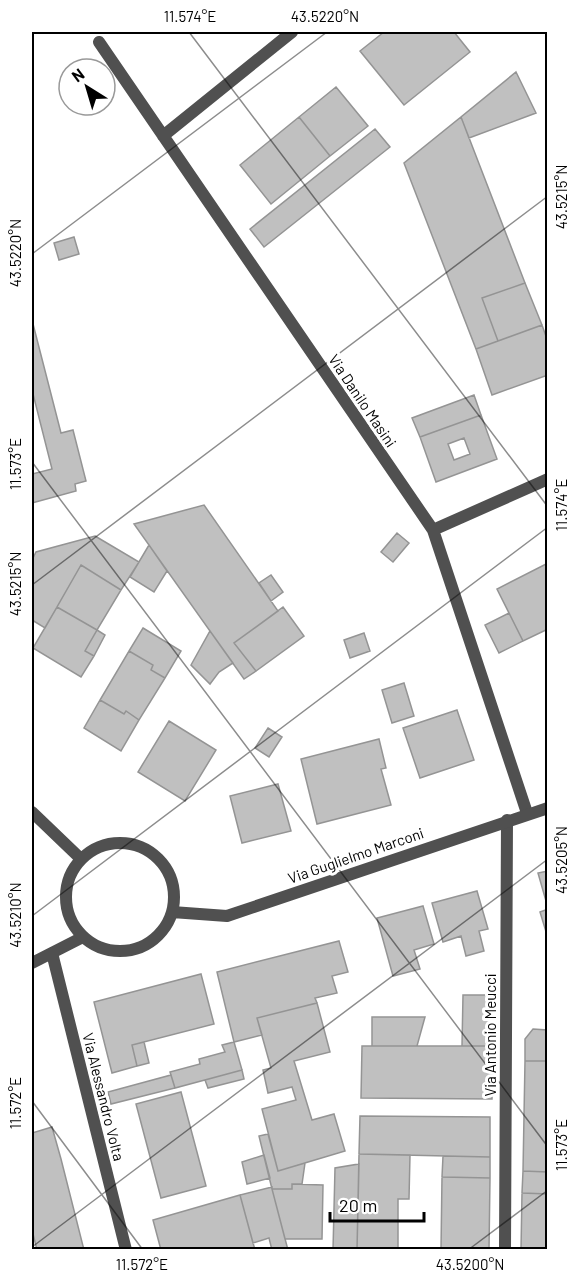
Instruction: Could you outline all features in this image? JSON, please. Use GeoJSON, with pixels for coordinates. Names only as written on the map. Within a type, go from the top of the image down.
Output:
{"type":"FeatureCollection","features":[{"type":"Feature","properties":{"kind":"street"},"geometry":{"type":"LineString","coordinates":[[163,136],[292,32]]}},
{"type":"Feature","properties":{"kind":"street","name":"Via Danilo Masini"},"geometry":{"type":"LineString","coordinates":[[99,42],[433,530],[527,813]]}},
{"type":"Feature","properties":{"kind":"street"},"geometry":{"type":"LineString","coordinates":[[433,530],[548,479]]}},
{"type":"Feature","properties":{"kind":"street","name":"Via Guglielmo Marconi"},"geometry":{"type":"LineString","coordinates":[[172,912],[227,916],[527,813],[548,808]]}},
{"type":"Feature","properties":{"kind":"street"},"geometry":{"type":"LineString","coordinates":[[32,812],[81,859]]}},
{"type":"Feature","properties":{"kind":"street","name":"Via Antonio Meucci"},"geometry":{"type":"LineString","coordinates":[[505,1250],[507,820]]}},
{"type":"Feature","properties":{"kind":"street"},"geometry":{"type":"LineString","coordinates":[[125,843],[140,847],[154,855],[165,867],[172,881],[174,896],[172,912],[164,929],[151,942],[134,949],[116,951],[98,947],[83,937],[68,913],[66,898],[68,884],[81,859],[94,850],[109,844],[125,843]]}},
{"type":"Feature","properties":{"kind":"street"},"geometry":{"type":"LineString","coordinates":[[32,963],[83,937]]}},
{"type":"Feature","properties":{"kind":"street","name":"Via Alessandro Volta"},"geometry":{"type":"LineString","coordinates":[[52,953],[126,1250]]}},
{"type":"Feature","properties":{"kind":"building"},"geometry":{"type":"Polygon","coordinates":[[[384,32],[454,32],[470,52],[404,105],[360,51],[384,32]]]}},
{"type":"Feature","properties":{"kind":"building"},"geometry":{"type":"Polygon","coordinates":[[[516,72],[536,113],[469,138],[461,117],[516,72]]]}},
{"type":"Feature","properties":{"kind":"building"},"geometry":{"type":"Polygon","coordinates":[[[336,87],[368,126],[330,156],[299,117],[336,87]]]}},
{"type":"Feature","properties":{"kind":"building"},"geometry":{"type":"Polygon","coordinates":[[[299,117],[330,156],[271,204],[240,165],[299,117]]]}},
{"type":"Feature","properties":{"kind":"building"},"geometry":{"type":"Polygon","coordinates":[[[461,117],[525,283],[482,298],[498,341],[476,349],[404,163],[461,117]]]}},
{"type":"Feature","properties":{"kind":"building"},"geometry":{"type":"Polygon","coordinates":[[[375,129],[390,147],[264,247],[250,229],[375,129]]]}},
{"type":"Feature","properties":{"kind":"building"},"geometry":{"type":"Polygon","coordinates":[[[74,237],[79,254],[59,260],[54,243],[74,237]]]}},
{"type":"Feature","properties":{"kind":"building"},"geometry":{"type":"Polygon","coordinates":[[[525,283],[542,325],[498,341],[482,298],[525,283]]]}},
{"type":"Feature","properties":{"kind":"building"},"geometry":{"type":"Polygon","coordinates":[[[32,320],[61,433],[73,430],[86,481],[75,484],[76,491],[32,503],[32,474],[52,469],[32,390],[32,320]]]}},
{"type":"Feature","properties":{"kind":"building"},"geometry":{"type":"Polygon","coordinates":[[[542,325],[548,342],[548,375],[492,395],[476,349],[542,325]]]}},
{"type":"Feature","properties":{"kind":"building"},"geometry":{"type":"Polygon","coordinates":[[[474,395],[481,415],[420,437],[412,418],[474,395]]]}},
{"type":"Feature","properties":{"kind":"building"},"geometry":{"type":"Polygon","coordinates":[[[481,415],[497,459],[436,482],[420,437],[481,415]],[[464,438],[448,444],[454,460],[470,454],[464,438]]]}},
{"type":"Feature","properties":{"kind":"building"},"geometry":{"type":"Polygon","coordinates":[[[204,505],[278,611],[234,643],[256,671],[244,679],[134,524],[204,505]]]}},
{"type":"Feature","properties":{"kind":"building"},"geometry":{"type":"Polygon","coordinates":[[[397,533],[409,543],[393,562],[381,552],[397,533]]]}},
{"type":"Feature","properties":{"kind":"building"},"geometry":{"type":"Polygon","coordinates":[[[95,536],[139,562],[121,590],[81,565],[45,628],[32,620],[32,560],[36,552],[95,536]]]}},
{"type":"Feature","properties":{"kind":"building"},"geometry":{"type":"Polygon","coordinates":[[[149,545],[167,571],[154,592],[130,577],[149,545]]]}},
{"type":"Feature","properties":{"kind":"building"},"geometry":{"type":"Polygon","coordinates":[[[548,563],[548,629],[523,641],[497,589],[548,563]]]}},
{"type":"Feature","properties":{"kind":"building"},"geometry":{"type":"Polygon","coordinates":[[[81,565],[121,590],[97,630],[57,607],[81,565]]]}},
{"type":"Feature","properties":{"kind":"building"},"geometry":{"type":"Polygon","coordinates":[[[271,575],[283,592],[271,601],[259,583],[271,575]]]}},
{"type":"Feature","properties":{"kind":"building"},"geometry":{"type":"Polygon","coordinates":[[[57,607],[97,630],[85,651],[94,656],[81,677],[33,648],[57,607]]]}},
{"type":"Feature","properties":{"kind":"building"},"geometry":{"type":"Polygon","coordinates":[[[283,607],[304,636],[256,671],[234,643],[283,607]]]}},
{"type":"Feature","properties":{"kind":"building"},"geometry":{"type":"Polygon","coordinates":[[[509,613],[523,641],[499,653],[485,625],[509,613]]]}},
{"type":"Feature","properties":{"kind":"building"},"geometry":{"type":"Polygon","coordinates":[[[143,628],[181,651],[165,678],[151,670],[153,665],[129,651],[143,628]]]}},
{"type":"Feature","properties":{"kind":"building"},"geometry":{"type":"Polygon","coordinates":[[[97,630],[105,635],[94,656],[85,651],[97,630]]]}},
{"type":"Feature","properties":{"kind":"building"},"geometry":{"type":"Polygon","coordinates":[[[210,631],[233,663],[219,672],[210,684],[191,665],[210,631]]]}},
{"type":"Feature","properties":{"kind":"building"},"geometry":{"type":"Polygon","coordinates":[[[364,633],[370,651],[350,658],[344,640],[364,633]]]}},
{"type":"Feature","properties":{"kind":"building"},"geometry":{"type":"Polygon","coordinates":[[[129,651],[153,665],[151,670],[165,678],[139,720],[126,711],[124,714],[100,700],[129,651]]]}},
{"type":"Feature","properties":{"kind":"building"},"geometry":{"type":"Polygon","coordinates":[[[404,683],[414,716],[392,723],[382,690],[404,683]]]}},
{"type":"Feature","properties":{"kind":"building"},"geometry":{"type":"Polygon","coordinates":[[[100,700],[124,714],[126,711],[139,720],[121,751],[84,728],[100,700]]]}},
{"type":"Feature","properties":{"kind":"building"},"geometry":{"type":"Polygon","coordinates":[[[457,710],[474,760],[420,778],[403,728],[457,710]]]}},
{"type":"Feature","properties":{"kind":"building"},"geometry":{"type":"Polygon","coordinates":[[[169,721],[216,750],[185,801],[138,772],[169,721]]]}},
{"type":"Feature","properties":{"kind":"building"},"geometry":{"type":"Polygon","coordinates":[[[268,728],[282,737],[269,757],[255,748],[268,728]]]}},
{"type":"Feature","properties":{"kind":"building"},"geometry":{"type":"Polygon","coordinates":[[[379,739],[386,768],[381,769],[391,805],[317,824],[301,759],[379,739]]]}},
{"type":"Feature","properties":{"kind":"building"},"geometry":{"type":"Polygon","coordinates":[[[278,784],[291,831],[242,843],[230,796],[278,784]]]}},
{"type":"Feature","properties":{"kind":"building"},"geometry":{"type":"Polygon","coordinates":[[[548,871],[548,908],[538,873],[548,871]]]}},
{"type":"Feature","properties":{"kind":"building"},"geometry":{"type":"Polygon","coordinates":[[[477,891],[488,929],[479,931],[484,951],[466,956],[461,936],[443,942],[432,903],[477,891]]]}},
{"type":"Feature","properties":{"kind":"building"},"geometry":{"type":"Polygon","coordinates":[[[423,906],[434,944],[414,950],[420,969],[393,976],[377,918],[423,906]]]}},
{"type":"Feature","properties":{"kind":"building"},"geometry":{"type":"Polygon","coordinates":[[[548,909],[548,935],[547,935],[540,912],[548,909]]]}},
{"type":"Feature","properties":{"kind":"building"},"geometry":{"type":"Polygon","coordinates":[[[339,941],[348,972],[332,976],[337,993],[315,998],[317,1003],[257,1018],[262,1035],[234,1042],[217,972],[339,941]]]}},
{"type":"Feature","properties":{"kind":"building"},"geometry":{"type":"Polygon","coordinates":[[[201,974],[214,1024],[132,1045],[137,1066],[112,1073],[94,1002],[201,974]]]}},
{"type":"Feature","properties":{"kind":"building"},"geometry":{"type":"Polygon","coordinates":[[[463,995],[493,995],[493,1046],[462,1046],[463,995]]]}},
{"type":"Feature","properties":{"kind":"building"},"geometry":{"type":"Polygon","coordinates":[[[317,1003],[330,1052],[294,1061],[312,1120],[334,1114],[345,1151],[278,1171],[262,1109],[296,1100],[292,1087],[268,1093],[263,1070],[271,1068],[257,1018],[317,1003]]]}},
{"type":"Feature","properties":{"kind":"building"},"geometry":{"type":"Polygon","coordinates":[[[372,1017],[425,1017],[417,1046],[372,1046],[372,1017]]]}},
{"type":"Feature","properties":{"kind":"building"},"geometry":{"type":"Polygon","coordinates":[[[533,1029],[547,1030],[546,1061],[525,1061],[525,1039],[533,1029]]]}},
{"type":"Feature","properties":{"kind":"building"},"geometry":{"type":"Polygon","coordinates":[[[144,1042],[149,1063],[137,1066],[132,1045],[144,1042]]]}},
{"type":"Feature","properties":{"kind":"building"},"geometry":{"type":"Polygon","coordinates":[[[234,1042],[242,1070],[175,1088],[170,1072],[200,1064],[199,1059],[225,1052],[222,1045],[234,1042]]]}},
{"type":"Feature","properties":{"kind":"building"},"geometry":{"type":"Polygon","coordinates":[[[362,1046],[493,1046],[492,1099],[361,1098],[362,1046]]]}},
{"type":"Feature","properties":{"kind":"building"},"geometry":{"type":"Polygon","coordinates":[[[525,1061],[548,1061],[548,1172],[523,1171],[525,1061]]]}},
{"type":"Feature","properties":{"kind":"building"},"geometry":{"type":"Polygon","coordinates":[[[242,1070],[244,1079],[208,1088],[205,1080],[242,1070]]]}},
{"type":"Feature","properties":{"kind":"building"},"geometry":{"type":"Polygon","coordinates":[[[171,1075],[175,1088],[111,1104],[108,1092],[171,1075]]]}},
{"type":"Feature","properties":{"kind":"building"},"geometry":{"type":"Polygon","coordinates":[[[181,1092],[206,1186],[161,1198],[136,1104],[181,1092]]]}},
{"type":"Feature","properties":{"kind":"building"},"geometry":{"type":"Polygon","coordinates":[[[360,1116],[490,1117],[490,1157],[359,1154],[360,1116]]]}},
{"type":"Feature","properties":{"kind":"building"},"geometry":{"type":"Polygon","coordinates":[[[52,1127],[84,1250],[37,1250],[32,1230],[32,1133],[52,1127]]]}},
{"type":"Feature","properties":{"kind":"building"},"geometry":{"type":"Polygon","coordinates":[[[268,1134],[278,1171],[305,1163],[302,1184],[292,1184],[292,1189],[272,1189],[259,1136],[268,1134]]]}},
{"type":"Feature","properties":{"kind":"building"},"geometry":{"type":"Polygon","coordinates":[[[359,1154],[410,1155],[409,1199],[398,1199],[398,1250],[357,1250],[359,1154]]]}},
{"type":"Feature","properties":{"kind":"building"},"geometry":{"type":"Polygon","coordinates":[[[264,1155],[270,1178],[247,1184],[242,1162],[264,1155]]]}},
{"type":"Feature","properties":{"kind":"building"},"geometry":{"type":"Polygon","coordinates":[[[443,1156],[490,1157],[490,1178],[442,1177],[443,1156]]]}},
{"type":"Feature","properties":{"kind":"building"},"geometry":{"type":"Polygon","coordinates":[[[359,1164],[357,1250],[333,1250],[335,1168],[359,1164]]]}},
{"type":"Feature","properties":{"kind":"building"},"geometry":{"type":"Polygon","coordinates":[[[523,1171],[548,1172],[548,1194],[522,1193],[523,1171]]]}},
{"type":"Feature","properties":{"kind":"building"},"geometry":{"type":"Polygon","coordinates":[[[442,1177],[490,1178],[489,1250],[441,1250],[442,1177]]]}},
{"type":"Feature","properties":{"kind":"building"},"geometry":{"type":"Polygon","coordinates":[[[292,1184],[323,1185],[322,1239],[285,1239],[272,1189],[292,1189],[292,1184]]]}},
{"type":"Feature","properties":{"kind":"building"},"geometry":{"type":"Polygon","coordinates":[[[272,1187],[288,1250],[272,1250],[269,1238],[253,1243],[240,1195],[272,1187]]]}},
{"type":"Feature","properties":{"kind":"building"},"geometry":{"type":"Polygon","coordinates":[[[522,1193],[548,1194],[548,1250],[521,1250],[522,1193]]]}},
{"type":"Feature","properties":{"kind":"building"},"geometry":{"type":"Polygon","coordinates":[[[240,1195],[255,1250],[161,1250],[153,1220],[240,1195]]]}}]}
